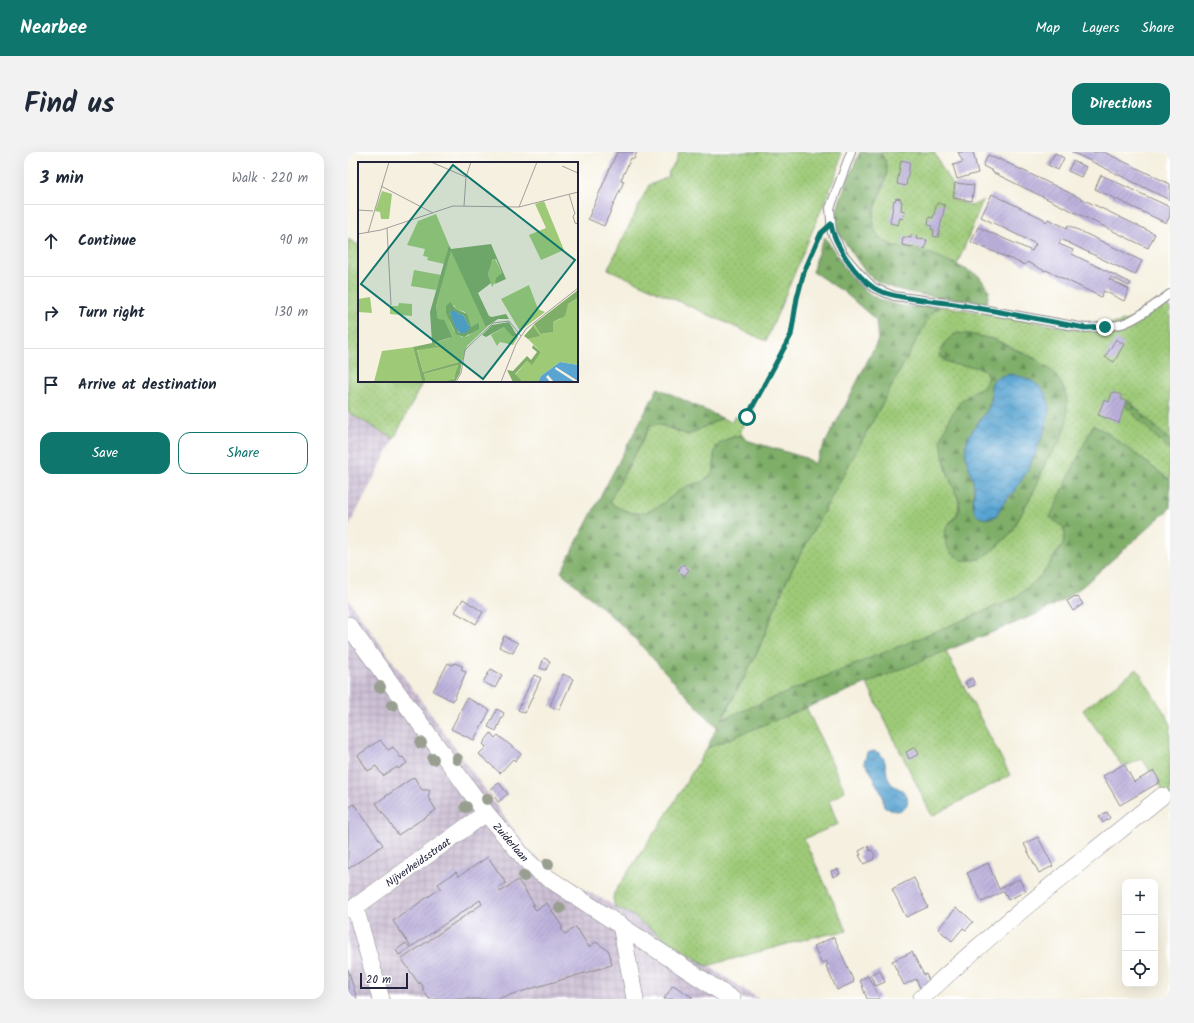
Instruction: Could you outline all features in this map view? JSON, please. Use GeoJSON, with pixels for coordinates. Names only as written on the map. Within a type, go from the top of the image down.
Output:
{"type":"FeatureCollection","features":[{"type":"Feature","properties":{"kind":"street","name":"Zuiderlaan"},"geometry":{"type":"LineString","coordinates":[[348,625],[486,813],[526,860],[539,872],[732,999]]}},
{"type":"Feature","properties":{"kind":"street"},"geometry":{"type":"LineString","coordinates":[[921,999],[959,963],[998,930],[1162,796]]}},
{"type":"Feature","properties":{"kind":"street","name":"Nijverheidsstraat"},"geometry":{"type":"LineString","coordinates":[[352,908],[486,813]]}},
{"type":"Feature","properties":{"kind":"street"},"geometry":{"type":"LineString","coordinates":[[352,908],[381,999]]}},
{"type":"Feature","properties":{"kind":"street"},"geometry":{"type":"LineString","coordinates":[[621,925],[635,999]]}},
{"type":"Feature","properties":{"kind":"lane"},"geometry":{"type":"LineString","coordinates":[[851,152],[830,208],[832,233],[843,254],[874,288],[894,296],[960,305],[1085,328],[1105,327],[1123,323],[1142,315],[1170,294]]}},
{"type":"Feature","properties":{"kind":"path"},"geometry":{"type":"LineString","coordinates":[[747,417],[791,335],[797,298],[804,272],[821,233],[831,224]]}},
{"type":"Feature","properties":{"kind":"shaded area"},"geometry":{"type":"Polygon","coordinates":[[[348,412],[394,439],[348,528],[348,412]]]}},
{"type":"Feature","properties":{"kind":"shaded area"},"geometry":{"type":"Polygon","coordinates":[[[348,599],[530,852],[551,869],[585,890],[634,916],[645,925],[759,999],[348,999],[348,599]]]}},
{"type":"Feature","properties":{"kind":"green space"},"geometry":{"type":"Polygon","coordinates":[[[679,152],[840,152],[841,154],[838,170],[766,341],[608,269],[649,185],[669,176],[668,173],[675,163],[679,152]]]}},
{"type":"Feature","properties":{"kind":"green space"},"geometry":{"type":"Polygon","coordinates":[[[860,152],[880,152],[885,160],[887,172],[874,211],[873,224],[876,233],[882,240],[897,247],[932,254],[979,276],[989,291],[987,303],[926,295],[894,288],[871,277],[859,263],[840,234],[836,226],[836,218],[849,176],[860,152]]]}},
{"type":"Feature","properties":{"kind":"green space"},"geometry":{"type":"Polygon","coordinates":[[[880,152],[934,152],[953,185],[952,199],[972,206],[983,200],[957,265],[931,254],[889,244],[876,235],[873,227],[873,218],[886,180],[887,172],[885,162],[880,152]]]}},
{"type":"Feature","properties":{"kind":"green space"},"geometry":{"type":"Polygon","coordinates":[[[825,237],[840,261],[856,282],[876,297],[888,303],[903,306],[941,306],[932,312],[787,579],[757,653],[722,719],[1014,599],[1041,576],[1063,544],[1065,535],[1064,528],[1050,517],[1093,425],[1106,432],[1170,480],[1170,508],[1083,586],[1060,602],[1037,614],[707,748],[717,727],[625,628],[561,572],[658,388],[722,418],[688,435],[658,424],[650,426],[609,502],[621,509],[632,513],[649,511],[685,487],[704,481],[714,472],[715,450],[721,442],[733,437],[742,435],[746,440],[806,458],[814,464],[878,340],[876,320],[844,292],[813,272],[815,260],[825,237]]]}},
{"type":"Feature","properties":{"kind":"green space"},"geometry":{"type":"Polygon","coordinates":[[[348,239],[358,244],[358,382],[422,382],[394,439],[348,412],[348,239]]]}},
{"type":"Feature","properties":{"kind":"green space"},"geometry":{"type":"Polygon","coordinates":[[[1164,303],[1170,308],[1170,441],[1129,401],[1126,407],[1170,451],[1170,480],[1106,432],[1064,528],[1065,535],[1063,544],[1041,576],[1014,599],[722,720],[757,653],[787,579],[932,311],[941,306],[1083,331],[1145,316],[1164,303]],[[993,339],[941,348],[940,355],[944,361],[977,366],[985,370],[988,378],[983,387],[974,391],[943,455],[948,474],[957,495],[959,506],[958,512],[949,523],[963,561],[980,559],[995,548],[1011,533],[1036,487],[1046,461],[1061,440],[1038,360],[993,339]]]}},
{"type":"Feature","properties":{"kind":"green space"},"geometry":{"type":"Polygon","coordinates":[[[957,333],[969,334],[993,339],[1038,360],[1053,372],[1061,383],[1067,397],[1067,420],[1061,440],[1046,461],[1036,487],[1011,533],[995,548],[980,559],[963,561],[950,552],[944,536],[947,526],[955,518],[959,511],[959,500],[949,477],[943,455],[941,439],[950,417],[960,402],[974,391],[983,387],[988,377],[985,370],[949,363],[944,360],[940,355],[943,345],[957,333]],[[992,398],[988,409],[972,431],[966,445],[965,454],[972,472],[974,487],[973,504],[996,516],[1001,507],[1018,486],[1033,458],[1041,438],[1049,408],[992,398]]]}},
{"type":"Feature","properties":{"kind":"green space"},"geometry":{"type":"Polygon","coordinates":[[[1128,400],[1170,441],[1170,451],[1126,407],[1128,400]]]}},
{"type":"Feature","properties":{"kind":"green space"},"geometry":{"type":"Polygon","coordinates":[[[735,416],[744,424],[740,432],[742,435],[721,442],[715,450],[714,472],[702,482],[687,486],[661,506],[642,514],[626,512],[609,502],[650,426],[658,424],[688,435],[722,418],[732,422],[735,416]]]}},
{"type":"Feature","properties":{"kind":"green space"},"geometry":{"type":"Polygon","coordinates":[[[945,650],[1010,775],[932,816],[866,682],[945,650]]]}},
{"type":"Feature","properties":{"kind":"green space"},"geometry":{"type":"Polygon","coordinates":[[[1137,669],[1170,722],[1170,795],[1168,797],[1142,759],[1123,767],[1083,710],[1137,669]]]}},
{"type":"Feature","properties":{"kind":"green space"},"geometry":{"type":"Polygon","coordinates":[[[806,707],[845,791],[829,801],[838,824],[804,839],[847,931],[813,937],[707,966],[645,925],[634,916],[615,907],[613,899],[614,893],[670,809],[707,748],[806,707]]]}},
{"type":"Feature","properties":{"kind":"water"},"geometry":{"type":"Polygon","coordinates":[[[1008,374],[1022,377],[1041,388],[1048,400],[1048,419],[1036,452],[1020,483],[1003,504],[996,516],[982,518],[978,516],[974,509],[974,487],[965,450],[972,431],[988,409],[992,397],[992,382],[997,378],[1008,374]]]}},
{"type":"Feature","properties":{"kind":"water"},"geometry":{"type":"Polygon","coordinates":[[[874,751],[879,753],[884,759],[891,783],[906,794],[908,802],[904,809],[896,811],[888,809],[884,806],[882,794],[875,782],[874,777],[864,762],[867,753],[874,751]]]}},
{"type":"Feature","properties":{"kind":"building"},"geometry":{"type":"Polygon","coordinates":[[[617,152],[637,152],[634,159],[631,158],[621,180],[624,181],[604,226],[588,219],[617,152]]]}},
{"type":"Feature","properties":{"kind":"building"},"geometry":{"type":"Polygon","coordinates":[[[958,152],[973,152],[978,173],[957,179],[953,165],[963,162],[958,152]]]}},
{"type":"Feature","properties":{"kind":"building"},"geometry":{"type":"Polygon","coordinates":[[[1072,152],[1104,152],[1170,184],[1170,200],[1072,152]]]}},
{"type":"Feature","properties":{"kind":"building"},"geometry":{"type":"Polygon","coordinates":[[[1055,153],[1064,158],[1058,170],[1048,165],[1055,153]]]}},
{"type":"Feature","properties":{"kind":"building"},"geometry":{"type":"Polygon","coordinates":[[[988,155],[1155,234],[1148,248],[992,172],[993,171],[983,166],[988,155]]]}},
{"type":"Feature","properties":{"kind":"building"},"geometry":{"type":"Polygon","coordinates":[[[901,160],[910,162],[906,186],[897,184],[901,160]]]}},
{"type":"Feature","properties":{"kind":"building"},"geometry":{"type":"Polygon","coordinates":[[[1073,161],[1086,167],[1081,177],[1068,171],[1073,161]]]}},
{"type":"Feature","properties":{"kind":"building"},"geometry":{"type":"Polygon","coordinates":[[[1101,175],[1170,207],[1170,216],[1166,223],[1095,189],[1101,175]]]}},
{"type":"Feature","properties":{"kind":"building"},"geometry":{"type":"Polygon","coordinates":[[[955,183],[974,185],[972,201],[953,198],[955,183]]]}},
{"type":"Feature","properties":{"kind":"building"},"geometry":{"type":"Polygon","coordinates":[[[992,194],[1044,219],[1046,222],[1048,219],[1067,228],[1068,225],[1142,261],[1135,275],[1061,239],[1059,244],[1073,250],[1072,254],[1131,283],[1129,286],[1111,277],[1109,279],[1129,289],[1124,301],[1104,291],[1101,297],[1046,270],[1045,271],[1027,262],[1025,265],[971,242],[978,227],[1032,251],[1036,244],[981,217],[992,194]]]}},
{"type":"Feature","properties":{"kind":"building"},"geometry":{"type":"Polygon","coordinates":[[[896,198],[901,199],[901,210],[905,211],[903,219],[900,218],[898,225],[890,223],[894,200],[895,201],[896,198]]]}},
{"type":"Feature","properties":{"kind":"building"},"geometry":{"type":"Polygon","coordinates":[[[937,203],[945,205],[938,237],[933,236],[934,230],[931,229],[932,226],[928,225],[929,217],[933,218],[937,203]]]}},
{"type":"Feature","properties":{"kind":"building"},"geometry":{"type":"Polygon","coordinates":[[[911,235],[917,236],[916,239],[927,240],[925,249],[902,245],[903,237],[911,238],[911,235]]]}},
{"type":"Feature","properties":{"kind":"building"},"geometry":{"type":"Polygon","coordinates":[[[1116,339],[1124,344],[1114,362],[1105,357],[1116,339]]]}},
{"type":"Feature","properties":{"kind":"building"},"geometry":{"type":"Polygon","coordinates":[[[1112,392],[1122,395],[1121,399],[1126,401],[1119,423],[1098,415],[1104,400],[1109,402],[1112,392]]]}},
{"type":"Feature","properties":{"kind":"building"},"geometry":{"type":"Polygon","coordinates":[[[683,564],[689,570],[684,576],[678,570],[683,564]]]}},
{"type":"Feature","properties":{"kind":"building"},"geometry":{"type":"Polygon","coordinates":[[[1075,596],[1077,598],[1078,597],[1083,604],[1073,611],[1067,601],[1075,596]]]}},
{"type":"Feature","properties":{"kind":"building"},"geometry":{"type":"Polygon","coordinates":[[[463,599],[483,612],[476,624],[455,612],[463,599]]]}},
{"type":"Feature","properties":{"kind":"building"},"geometry":{"type":"Polygon","coordinates":[[[504,636],[518,643],[513,653],[499,647],[504,636]]]}},
{"type":"Feature","properties":{"kind":"building"},"geometry":{"type":"Polygon","coordinates":[[[544,658],[550,661],[546,670],[540,668],[544,658]]]}},
{"type":"Feature","properties":{"kind":"building"},"geometry":{"type":"Polygon","coordinates":[[[448,663],[452,665],[455,663],[462,666],[462,670],[466,672],[453,701],[433,691],[448,663]]]}},
{"type":"Feature","properties":{"kind":"building"},"geometry":{"type":"Polygon","coordinates":[[[491,669],[502,675],[495,688],[483,682],[491,669]]]}},
{"type":"Feature","properties":{"kind":"building"},"geometry":{"type":"Polygon","coordinates":[[[563,674],[573,679],[559,710],[550,706],[563,674]]]}},
{"type":"Feature","properties":{"kind":"building"},"geometry":{"type":"Polygon","coordinates":[[[534,675],[541,678],[525,713],[518,710],[534,675]]]}},
{"type":"Feature","properties":{"kind":"building"},"geometry":{"type":"Polygon","coordinates":[[[972,678],[975,685],[968,688],[965,682],[972,678]]]}},
{"type":"Feature","properties":{"kind":"building"},"geometry":{"type":"Polygon","coordinates":[[[467,698],[490,710],[474,740],[451,729],[467,698]]]}},
{"type":"Feature","properties":{"kind":"building"},"geometry":{"type":"Polygon","coordinates":[[[497,709],[504,713],[496,731],[488,727],[497,709]]]}},
{"type":"Feature","properties":{"kind":"building"},"geometry":{"type":"Polygon","coordinates":[[[491,733],[495,738],[498,735],[521,754],[515,761],[513,759],[500,773],[479,754],[486,747],[483,744],[491,733]]]}},
{"type":"Feature","properties":{"kind":"building"},"geometry":{"type":"Polygon","coordinates":[[[380,740],[388,750],[393,747],[401,758],[403,757],[407,763],[398,769],[397,767],[383,776],[376,766],[368,771],[358,755],[380,740]]]}},
{"type":"Feature","properties":{"kind":"building"},"geometry":{"type":"Polygon","coordinates":[[[915,747],[919,754],[909,759],[906,752],[915,747]]]}},
{"type":"Feature","properties":{"kind":"building"},"geometry":{"type":"Polygon","coordinates":[[[1124,764],[1134,782],[1154,771],[1160,782],[1120,805],[1103,776],[1124,764]]]}},
{"type":"Feature","properties":{"kind":"building"},"geometry":{"type":"Polygon","coordinates":[[[414,777],[422,790],[430,790],[428,797],[436,810],[398,835],[376,803],[414,777]]]}},
{"type":"Feature","properties":{"kind":"building"},"geometry":{"type":"Polygon","coordinates":[[[499,783],[508,794],[498,802],[490,790],[499,783]]]}},
{"type":"Feature","properties":{"kind":"building"},"geometry":{"type":"Polygon","coordinates":[[[354,804],[383,845],[348,869],[348,808],[354,804]]]}},
{"type":"Feature","properties":{"kind":"building"},"geometry":{"type":"Polygon","coordinates":[[[1107,812],[1110,818],[1103,823],[1099,816],[1107,812]]]}},
{"type":"Feature","properties":{"kind":"building"},"geometry":{"type":"Polygon","coordinates":[[[1038,837],[1053,866],[1039,873],[1024,844],[1038,837]]]}},
{"type":"Feature","properties":{"kind":"building"},"geometry":{"type":"Polygon","coordinates":[[[868,846],[870,851],[872,850],[875,856],[873,858],[874,859],[864,864],[859,855],[861,855],[859,851],[868,846]]]}},
{"type":"Feature","properties":{"kind":"building"},"geometry":{"type":"Polygon","coordinates":[[[488,857],[506,883],[498,888],[500,892],[518,880],[534,904],[532,905],[536,910],[547,903],[563,928],[561,929],[565,934],[576,927],[589,947],[596,942],[609,951],[612,965],[496,999],[429,999],[422,989],[424,988],[420,982],[419,984],[402,959],[482,904],[480,900],[411,947],[393,921],[441,888],[438,884],[456,872],[459,876],[488,857]]]}},
{"type":"Feature","properties":{"kind":"building"},"geometry":{"type":"Polygon","coordinates":[[[988,863],[999,889],[1019,879],[1026,891],[1008,900],[1004,891],[982,902],[967,873],[988,863]]]}},
{"type":"Feature","properties":{"kind":"building"},"geometry":{"type":"Polygon","coordinates":[[[838,869],[840,874],[833,877],[831,871],[838,869]]]}},
{"type":"Feature","properties":{"kind":"building"},"geometry":{"type":"Polygon","coordinates":[[[914,878],[928,907],[906,917],[892,889],[914,878]]]}},
{"type":"Feature","properties":{"kind":"building"},"geometry":{"type":"Polygon","coordinates":[[[956,908],[963,912],[973,922],[966,930],[963,928],[952,941],[938,929],[956,908]]]}},
{"type":"Feature","properties":{"kind":"building"},"geometry":{"type":"Polygon","coordinates":[[[834,937],[854,982],[837,990],[826,966],[828,965],[826,961],[821,963],[814,946],[834,937]]]}},
{"type":"Feature","properties":{"kind":"building"},"geometry":{"type":"Polygon","coordinates":[[[406,943],[410,948],[399,955],[396,950],[406,943]]]}},
{"type":"Feature","properties":{"kind":"building"},"geometry":{"type":"Polygon","coordinates":[[[912,952],[930,983],[920,988],[916,979],[904,985],[892,961],[912,952]]]}},
{"type":"Feature","properties":{"kind":"building"},"geometry":{"type":"Polygon","coordinates":[[[348,969],[357,999],[348,999],[348,969]]]}},
{"type":"Feature","properties":{"kind":"building"},"geometry":{"type":"Polygon","coordinates":[[[880,970],[885,982],[876,986],[870,975],[880,970]]]}},
{"type":"Feature","properties":{"kind":"building"},"geometry":{"type":"Polygon","coordinates":[[[868,976],[880,999],[867,999],[860,980],[868,976]]]}},
{"type":"Feature","properties":{"kind":"building"},"geometry":{"type":"Polygon","coordinates":[[[673,985],[692,997],[691,999],[664,999],[673,985]]]}},
{"type":"Feature","properties":{"kind":"route"},"geometry":{"type":"LineString","coordinates":[[747,417],[791,335],[797,298],[804,272],[821,233],[831,224],[832,233],[843,254],[859,273],[874,288],[894,296],[960,305],[1085,328],[1105,327]]}}]}
